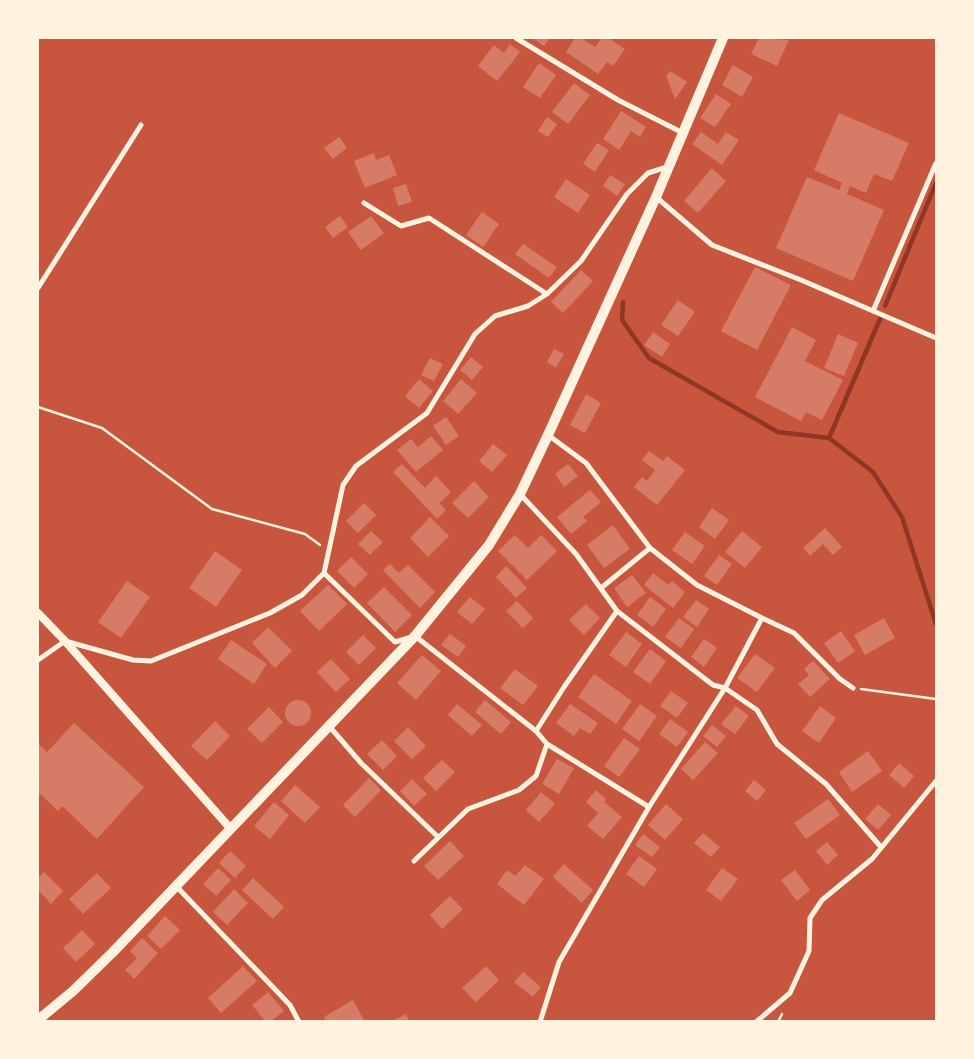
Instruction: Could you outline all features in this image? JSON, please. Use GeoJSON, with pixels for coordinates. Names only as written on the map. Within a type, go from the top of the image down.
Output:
{"type":"FeatureCollection","features":[{"type":"Feature","properties":{"kind":"main road"},"geometry":{"type":"LineString","coordinates":[[38,1020],[80,984],[415,636],[490,545],[520,494],[548,435],[656,197],[723,38]]}},
{"type":"Feature","properties":{"kind":"street"},"geometry":{"type":"LineString","coordinates":[[516,38],[618,100],[683,133]]}},
{"type":"Feature","properties":{"kind":"street"},"geometry":{"type":"LineString","coordinates":[[38,288],[141,126]]}},
{"type":"Feature","properties":{"kind":"street"},"geometry":{"type":"LineString","coordinates":[[873,311],[936,163]]}},
{"type":"Feature","properties":{"kind":"street"},"geometry":{"type":"LineString","coordinates":[[38,660],[66,641],[133,660],[151,661],[270,613],[302,596],[324,573],[343,485],[356,466],[428,414],[475,334],[495,316],[528,306],[547,294],[580,261],[627,194],[648,173],[669,166]]}},
{"type":"Feature","properties":{"kind":"street"},"geometry":{"type":"LineString","coordinates":[[656,197],[712,245],[936,338]]}},
{"type":"Feature","properties":{"kind":"street"},"geometry":{"type":"LineString","coordinates":[[364,203],[401,226],[429,218],[547,294]]}},
{"type":"Feature","properties":{"kind":"street"},"geometry":{"type":"LineString","coordinates":[[548,435],[586,463],[650,548],[697,585],[794,633],[840,679],[853,688]]}},
{"type":"Feature","properties":{"kind":"street"},"geometry":{"type":"LineString","coordinates":[[520,494],[576,554],[617,611],[712,686],[725,688],[757,710],[777,744],[826,784],[881,848]]}},
{"type":"Feature","properties":{"kind":"street"},"geometry":{"type":"LineString","coordinates":[[601,588],[650,548]]}},
{"type":"Feature","properties":{"kind":"street"},"geometry":{"type":"LineString","coordinates":[[324,573],[395,642],[415,636],[536,731],[547,744],[649,808]]}},
{"type":"Feature","properties":{"kind":"street"},"geometry":{"type":"LineString","coordinates":[[536,731],[617,611]]}},
{"type":"Feature","properties":{"kind":"street"},"geometry":{"type":"LineString","coordinates":[[38,613],[66,641],[230,828]]}},
{"type":"Feature","properties":{"kind":"street"},"geometry":{"type":"LineString","coordinates":[[540,1022],[559,962],[649,808],[725,688],[762,618]]}},
{"type":"Feature","properties":{"kind":"street"},"geometry":{"type":"LineString","coordinates":[[328,726],[361,763],[438,836]]}},
{"type":"Feature","properties":{"kind":"street"},"geometry":{"type":"LineString","coordinates":[[414,861],[468,809],[519,790],[536,776],[547,744]]}},
{"type":"Feature","properties":{"kind":"street"},"geometry":{"type":"LineString","coordinates":[[756,1022],[790,993],[809,951],[810,918],[822,900],[872,859],[936,781]]}},
{"type":"Feature","properties":{"kind":"street"},"geometry":{"type":"LineString","coordinates":[[176,886],[290,1004],[299,1022]]}},
{"type":"Feature","properties":{"kind":"path"},"geometry":{"type":"LineString","coordinates":[[38,407],[102,428],[212,509],[305,534],[330,552]]}},
{"type":"Feature","properties":{"kind":"path"},"geometry":{"type":"LineString","coordinates":[[853,688],[936,699]]}},
{"type":"Feature","properties":{"kind":"building"},"geometry":{"type":"Polygon","coordinates":[[[532,38],[550,38],[544,46],[532,38]]]}},
{"type":"Feature","properties":{"kind":"building"},"geometry":{"type":"Polygon","coordinates":[[[575,38],[581,38],[595,47],[602,38],[608,38],[625,49],[613,66],[607,62],[598,74],[566,52],[575,38]]]}},
{"type":"Feature","properties":{"kind":"building"},"geometry":{"type":"Polygon","coordinates":[[[759,38],[789,40],[777,66],[751,54],[759,38]]]}},
{"type":"Feature","properties":{"kind":"building"},"geometry":{"type":"Polygon","coordinates":[[[510,44],[520,52],[497,81],[478,66],[494,45],[504,53],[510,44]]]}},
{"type":"Feature","properties":{"kind":"building"},"geometry":{"type":"Polygon","coordinates":[[[539,63],[556,75],[540,98],[523,87],[539,63]]]}},
{"type":"Feature","properties":{"kind":"building"},"geometry":{"type":"Polygon","coordinates":[[[733,65],[753,77],[742,97],[722,85],[733,65]]]}},
{"type":"Feature","properties":{"kind":"building"},"geometry":{"type":"Polygon","coordinates":[[[670,71],[687,82],[675,99],[666,76],[670,71]]]}},
{"type":"Feature","properties":{"kind":"building"},"geometry":{"type":"Polygon","coordinates":[[[574,83],[590,95],[568,124],[552,112],[574,83]]]}},
{"type":"Feature","properties":{"kind":"building"},"geometry":{"type":"Polygon","coordinates":[[[716,94],[731,104],[715,127],[700,118],[716,94]]]}},
{"type":"Feature","properties":{"kind":"building"},"geometry":{"type":"Polygon","coordinates":[[[621,111],[646,127],[640,137],[631,131],[619,150],[603,139],[621,111]]]}},
{"type":"Feature","properties":{"kind":"building"},"geometry":{"type":"Polygon","coordinates":[[[839,113],[909,143],[892,181],[874,174],[866,193],[850,186],[847,194],[884,210],[853,281],[776,248],[807,177],[839,190],[842,183],[814,170],[839,113]]]}},
{"type":"Feature","properties":{"kind":"building"},"geometry":{"type":"Polygon","coordinates":[[[547,117],[557,124],[548,137],[538,131],[547,117]]]}},
{"type":"Feature","properties":{"kind":"building"},"geometry":{"type":"Polygon","coordinates":[[[701,132],[718,144],[726,132],[739,140],[722,165],[692,144],[701,132]]]}},
{"type":"Feature","properties":{"kind":"building"},"geometry":{"type":"Polygon","coordinates":[[[339,137],[347,148],[333,159],[324,148],[339,137]]]}},
{"type":"Feature","properties":{"kind":"building"},"geometry":{"type":"Polygon","coordinates":[[[597,143],[609,150],[595,172],[583,164],[597,143]]]}},
{"type":"Feature","properties":{"kind":"building"},"geometry":{"type":"Polygon","coordinates":[[[374,153],[376,160],[389,155],[397,175],[365,188],[354,161],[374,153]]]}},
{"type":"Feature","properties":{"kind":"building"},"geometry":{"type":"Polygon","coordinates":[[[712,168],[726,181],[698,213],[684,201],[712,168]]]}},
{"type":"Feature","properties":{"kind":"building"},"geometry":{"type":"Polygon","coordinates":[[[610,175],[625,184],[617,196],[603,186],[610,175]]]}},
{"type":"Feature","properties":{"kind":"building"},"geometry":{"type":"Polygon","coordinates":[[[566,179],[590,195],[578,213],[554,197],[566,179]]]}},
{"type":"Feature","properties":{"kind":"building"},"geometry":{"type":"Polygon","coordinates":[[[406,184],[412,202],[398,206],[393,188],[406,184]]]}},
{"type":"Feature","properties":{"kind":"building"},"geometry":{"type":"Polygon","coordinates":[[[482,212],[499,224],[483,247],[466,235],[482,212]]]}},
{"type":"Feature","properties":{"kind":"building"},"geometry":{"type":"Polygon","coordinates":[[[340,216],[348,227],[333,238],[325,227],[340,216]]]}},
{"type":"Feature","properties":{"kind":"building"},"geometry":{"type":"Polygon","coordinates":[[[371,216],[384,233],[361,250],[348,232],[371,216]]]}},
{"type":"Feature","properties":{"kind":"building"},"geometry":{"type":"Polygon","coordinates":[[[523,244],[557,267],[549,278],[515,254],[523,244]]]}},
{"type":"Feature","properties":{"kind":"building"},"geometry":{"type":"Polygon","coordinates":[[[755,267],[791,285],[757,350],[721,331],[755,267]]]}},
{"type":"Feature","properties":{"kind":"building"},"geometry":{"type":"Polygon","coordinates":[[[581,270],[593,281],[563,313],[551,302],[581,270]]]}},
{"type":"Feature","properties":{"kind":"building"},"geometry":{"type":"Polygon","coordinates":[[[678,300],[695,312],[678,336],[661,325],[678,300]]]}},
{"type":"Feature","properties":{"kind":"building"},"geometry":{"type":"Polygon","coordinates":[[[792,327],[816,340],[805,361],[843,380],[822,420],[806,412],[801,421],[755,397],[792,327]]]}},
{"type":"Feature","properties":{"kind":"building"},"geometry":{"type":"Polygon","coordinates":[[[653,332],[670,344],[662,357],[644,345],[653,332]]]}},
{"type":"Feature","properties":{"kind":"building"},"geometry":{"type":"Polygon","coordinates":[[[838,334],[858,343],[844,376],[824,368],[838,334]]]}},
{"type":"Feature","properties":{"kind":"building"},"geometry":{"type":"Polygon","coordinates":[[[554,349],[564,354],[556,368],[547,362],[554,349]]]}},
{"type":"Feature","properties":{"kind":"building"},"geometry":{"type":"Polygon","coordinates":[[[471,357],[483,367],[472,380],[460,370],[471,357]]]}},
{"type":"Feature","properties":{"kind":"building"},"geometry":{"type":"Polygon","coordinates":[[[430,358],[443,364],[434,381],[421,375],[430,358]]]}},
{"type":"Feature","properties":{"kind":"building"},"geometry":{"type":"Polygon","coordinates":[[[419,379],[433,391],[419,408],[405,396],[419,379]]]}},
{"type":"Feature","properties":{"kind":"building"},"geometry":{"type":"Polygon","coordinates":[[[461,379],[477,393],[458,414],[443,401],[461,379]]]}},
{"type":"Feature","properties":{"kind":"building"},"geometry":{"type":"Polygon","coordinates":[[[586,394],[601,403],[585,433],[570,425],[586,394]]]}},
{"type":"Feature","properties":{"kind":"building"},"geometry":{"type":"Polygon","coordinates":[[[446,417],[459,436],[446,445],[433,426],[446,417]]]}},
{"type":"Feature","properties":{"kind":"building"},"geometry":{"type":"Polygon","coordinates":[[[431,436],[443,450],[416,472],[397,450],[411,439],[418,447],[431,436]]]}},
{"type":"Feature","properties":{"kind":"building"},"geometry":{"type":"Polygon","coordinates":[[[493,444],[507,455],[492,472],[479,461],[493,444]]]}},
{"type":"Feature","properties":{"kind":"building"},"geometry":{"type":"Polygon","coordinates":[[[649,451],[663,461],[667,456],[685,470],[657,505],[634,487],[642,477],[647,481],[655,470],[642,460],[649,451]]]}},
{"type":"Feature","properties":{"kind":"building"},"geometry":{"type":"Polygon","coordinates":[[[402,464],[425,488],[436,476],[451,492],[440,503],[430,493],[446,510],[437,519],[393,472],[402,464]]]}},
{"type":"Feature","properties":{"kind":"building"},"geometry":{"type":"Polygon","coordinates":[[[568,464],[578,476],[564,487],[555,474],[568,464]]]}},
{"type":"Feature","properties":{"kind":"building"},"geometry":{"type":"Polygon","coordinates":[[[474,481],[489,497],[468,518],[452,503],[474,481]]]}},
{"type":"Feature","properties":{"kind":"building"},"geometry":{"type":"Polygon","coordinates":[[[590,490],[601,502],[583,517],[587,521],[571,534],[557,517],[590,490]]]}},
{"type":"Feature","properties":{"kind":"building"},"geometry":{"type":"Polygon","coordinates":[[[364,503],[376,515],[358,533],[346,521],[364,503]]]}},
{"type":"Feature","properties":{"kind":"building"},"geometry":{"type":"Polygon","coordinates":[[[712,508],[729,520],[715,539],[699,527],[712,508]]]}},
{"type":"Feature","properties":{"kind":"building"},"geometry":{"type":"Polygon","coordinates":[[[430,517],[449,536],[428,557],[410,538],[430,517]]]}},
{"type":"Feature","properties":{"kind":"building"},"geometry":{"type":"Polygon","coordinates":[[[613,525],[630,549],[604,568],[587,545],[613,525]]]}},
{"type":"Feature","properties":{"kind":"building"},"geometry":{"type":"Polygon","coordinates":[[[825,528],[842,547],[833,555],[823,544],[810,556],[803,548],[825,528]]]}},
{"type":"Feature","properties":{"kind":"building"},"geometry":{"type":"Polygon","coordinates":[[[371,531],[383,542],[370,555],[358,544],[371,531]]]}},
{"type":"Feature","properties":{"kind":"building"},"geometry":{"type":"Polygon","coordinates":[[[742,531],[762,547],[745,568],[725,552],[742,531]]]}},
{"type":"Feature","properties":{"kind":"building"},"geometry":{"type":"Polygon","coordinates":[[[685,532],[705,546],[692,564],[672,550],[685,532]]]}},
{"type":"Feature","properties":{"kind":"building"},"geometry":{"type":"Polygon","coordinates":[[[515,535],[528,548],[541,535],[557,551],[527,580],[498,551],[515,535]]]}},
{"type":"Feature","properties":{"kind":"building"},"geometry":{"type":"Polygon","coordinates":[[[215,551],[242,570],[216,607],[189,588],[215,551]]]}},
{"type":"Feature","properties":{"kind":"building"},"geometry":{"type":"Polygon","coordinates":[[[719,555],[732,564],[717,585],[704,576],[719,555]]]}},
{"type":"Feature","properties":{"kind":"building"},"geometry":{"type":"Polygon","coordinates":[[[351,557],[368,574],[354,588],[337,571],[351,557]]]}},
{"type":"Feature","properties":{"kind":"building"},"geometry":{"type":"Polygon","coordinates":[[[390,564],[399,573],[408,565],[435,592],[420,608],[383,570],[390,564]]]}},
{"type":"Feature","properties":{"kind":"building"},"geometry":{"type":"Polygon","coordinates":[[[506,566],[527,588],[516,598],[496,577],[506,566]]]}},
{"type":"Feature","properties":{"kind":"building"},"geometry":{"type":"Polygon","coordinates":[[[653,573],[668,585],[672,581],[685,592],[673,608],[644,585],[653,573]]]}},
{"type":"Feature","properties":{"kind":"building"},"geometry":{"type":"Polygon","coordinates":[[[632,575],[646,593],[627,607],[614,588],[632,575]]]}},
{"type":"Feature","properties":{"kind":"building"},"geometry":{"type":"Polygon","coordinates":[[[127,581],[150,597],[121,638],[98,622],[127,581]]]}},
{"type":"Feature","properties":{"kind":"building"},"geometry":{"type":"Polygon","coordinates":[[[328,585],[347,604],[319,631],[300,611],[328,585]]]}},
{"type":"Feature","properties":{"kind":"building"},"geometry":{"type":"Polygon","coordinates":[[[384,587],[412,615],[395,632],[367,603],[384,587]]]}},
{"type":"Feature","properties":{"kind":"building"},"geometry":{"type":"Polygon","coordinates":[[[470,597],[485,609],[472,624],[457,612],[470,597]]]}},
{"type":"Feature","properties":{"kind":"building"},"geometry":{"type":"Polygon","coordinates":[[[650,597],[666,609],[653,627],[637,615],[650,597]]]}},
{"type":"Feature","properties":{"kind":"building"},"geometry":{"type":"Polygon","coordinates":[[[696,600],[709,609],[697,627],[683,617],[696,600]]]}},
{"type":"Feature","properties":{"kind":"building"},"geometry":{"type":"Polygon","coordinates":[[[517,601],[533,618],[523,628],[506,611],[517,601]]]}},
{"type":"Feature","properties":{"kind":"building"},"geometry":{"type":"Polygon","coordinates":[[[586,604],[600,618],[584,635],[569,620],[586,604]]]}},
{"type":"Feature","properties":{"kind":"building"},"geometry":{"type":"Polygon","coordinates":[[[679,618],[694,629],[681,648],[665,637],[679,618]]]}},
{"type":"Feature","properties":{"kind":"building"},"geometry":{"type":"Polygon","coordinates":[[[884,618],[895,638],[865,655],[854,635],[884,618]]]}},
{"type":"Feature","properties":{"kind":"building"},"geometry":{"type":"Polygon","coordinates":[[[268,627],[292,651],[275,668],[252,643],[268,627]]]}},
{"type":"Feature","properties":{"kind":"building"},"geometry":{"type":"Polygon","coordinates":[[[841,631],[855,651],[838,663],[824,643],[841,631]]]}},
{"type":"Feature","properties":{"kind":"building"},"geometry":{"type":"Polygon","coordinates":[[[626,632],[642,644],[626,667],[609,655],[626,632]]]}},
{"type":"Feature","properties":{"kind":"building"},"geometry":{"type":"Polygon","coordinates":[[[450,634],[466,646],[458,657],[441,645],[450,634]]]}},
{"type":"Feature","properties":{"kind":"building"},"geometry":{"type":"Polygon","coordinates":[[[363,635],[376,648],[359,665],[346,652],[363,635]]]}},
{"type":"Feature","properties":{"kind":"building"},"geometry":{"type":"Polygon","coordinates":[[[704,639],[717,648],[704,667],[691,657],[704,639]]]}},
{"type":"Feature","properties":{"kind":"building"},"geometry":{"type":"Polygon","coordinates":[[[231,640],[267,664],[254,684],[218,659],[231,640]]]}},
{"type":"Feature","properties":{"kind":"building"},"geometry":{"type":"Polygon","coordinates":[[[650,649],[666,661],[650,684],[633,672],[650,649]]]}},
{"type":"Feature","properties":{"kind":"building"},"geometry":{"type":"Polygon","coordinates":[[[755,654],[775,668],[757,692],[737,678],[755,654]]]}},
{"type":"Feature","properties":{"kind":"building"},"geometry":{"type":"Polygon","coordinates":[[[422,655],[441,671],[416,700],[397,683],[422,655]]]}},
{"type":"Feature","properties":{"kind":"building"},"geometry":{"type":"Polygon","coordinates":[[[331,659],[350,679],[336,692],[317,672],[331,659]]]}},
{"type":"Feature","properties":{"kind":"building"},"geometry":{"type":"Polygon","coordinates":[[[813,661],[830,679],[810,697],[798,684],[809,675],[804,669],[813,661]]]}},
{"type":"Feature","properties":{"kind":"building"},"geometry":{"type":"Polygon","coordinates":[[[515,669],[538,686],[523,705],[500,688],[515,669]]]}},
{"type":"Feature","properties":{"kind":"building"},"geometry":{"type":"Polygon","coordinates":[[[594,674],[632,701],[616,724],[578,697],[594,674]]]}},
{"type":"Feature","properties":{"kind":"building"},"geometry":{"type":"Polygon","coordinates":[[[671,691],[688,703],[677,718],[660,706],[671,691]]]}},
{"type":"Feature","properties":{"kind":"building"},"geometry":{"type":"Polygon","coordinates":[[[298,700],[307,704],[311,713],[307,722],[298,726],[289,722],[285,713],[289,704],[298,700]]]}},
{"type":"Feature","properties":{"kind":"building"},"geometry":{"type":"Polygon","coordinates":[[[485,700],[511,722],[501,734],[475,712],[485,700]]]}},
{"type":"Feature","properties":{"kind":"building"},"geometry":{"type":"Polygon","coordinates":[[[457,704],[482,725],[472,736],[448,715],[457,704]]]}},
{"type":"Feature","properties":{"kind":"building"},"geometry":{"type":"Polygon","coordinates":[[[570,704],[598,723],[590,734],[580,728],[574,736],[556,723],[570,704]]]}},
{"type":"Feature","properties":{"kind":"building"},"geometry":{"type":"Polygon","coordinates":[[[640,704],[657,716],[639,741],[622,729],[640,704]]]}},
{"type":"Feature","properties":{"kind":"building"},"geometry":{"type":"Polygon","coordinates":[[[736,706],[749,716],[735,734],[721,724],[736,706]]]}},
{"type":"Feature","properties":{"kind":"building"},"geometry":{"type":"Polygon","coordinates":[[[820,706],[836,718],[819,743],[802,731],[820,706]]]}},
{"type":"Feature","properties":{"kind":"building"},"geometry":{"type":"Polygon","coordinates":[[[269,707],[283,722],[262,743],[247,729],[269,707]]]}},
{"type":"Feature","properties":{"kind":"building"},"geometry":{"type":"Polygon","coordinates":[[[670,719],[688,732],[677,747],[659,734],[670,719]]]}},
{"type":"Feature","properties":{"kind":"building"},"geometry":{"type":"Polygon","coordinates":[[[215,721],[230,736],[207,760],[191,746],[215,721]]]}},
{"type":"Feature","properties":{"kind":"building"},"geometry":{"type":"Polygon","coordinates":[[[74,723],[144,787],[97,839],[62,806],[58,811],[38,792],[38,743],[47,752],[74,723]]]}},
{"type":"Feature","properties":{"kind":"building"},"geometry":{"type":"Polygon","coordinates":[[[712,725],[726,736],[717,747],[703,736],[712,725]]]}},
{"type":"Feature","properties":{"kind":"building"},"geometry":{"type":"Polygon","coordinates":[[[408,727],[426,746],[412,759],[394,741],[408,727]]]}},
{"type":"Feature","properties":{"kind":"building"},"geometry":{"type":"Polygon","coordinates":[[[624,738],[640,749],[619,777],[604,766],[624,738]]]}},
{"type":"Feature","properties":{"kind":"building"},"geometry":{"type":"Polygon","coordinates":[[[382,740],[397,756],[383,770],[367,754],[382,740]]]}},
{"type":"Feature","properties":{"kind":"building"},"geometry":{"type":"Polygon","coordinates":[[[705,742],[718,753],[693,780],[681,769],[705,742]]]}},
{"type":"Feature","properties":{"kind":"building"},"geometry":{"type":"Polygon","coordinates":[[[868,751],[882,771],[852,792],[839,772],[868,751]]]}},
{"type":"Feature","properties":{"kind":"building"},"geometry":{"type":"Polygon","coordinates":[[[557,759],[574,768],[559,794],[542,784],[557,759]]]}},
{"type":"Feature","properties":{"kind":"building"},"geometry":{"type":"Polygon","coordinates":[[[442,760],[455,772],[436,791],[423,778],[442,760]]]}},
{"type":"Feature","properties":{"kind":"building"},"geometry":{"type":"Polygon","coordinates":[[[899,763],[914,776],[904,788],[889,775],[899,763]]]}},
{"type":"Feature","properties":{"kind":"building"},"geometry":{"type":"Polygon","coordinates":[[[369,778],[381,790],[355,817],[343,805],[369,778]]]}},
{"type":"Feature","properties":{"kind":"building"},"geometry":{"type":"Polygon","coordinates":[[[412,779],[427,794],[414,806],[400,791],[412,779]]]}},
{"type":"Feature","properties":{"kind":"building"},"geometry":{"type":"Polygon","coordinates":[[[754,780],[766,790],[757,801],[745,791],[754,780]]]}},
{"type":"Feature","properties":{"kind":"building"},"geometry":{"type":"Polygon","coordinates":[[[295,785],[320,807],[305,823],[281,801],[295,785]]]}},
{"type":"Feature","properties":{"kind":"building"},"geometry":{"type":"Polygon","coordinates":[[[596,790],[606,799],[604,802],[622,817],[603,839],[587,826],[598,813],[586,802],[596,790]]]}},
{"type":"Feature","properties":{"kind":"building"},"geometry":{"type":"Polygon","coordinates":[[[541,792],[555,804],[539,822],[526,810],[541,792]]]}},
{"type":"Feature","properties":{"kind":"building"},"geometry":{"type":"Polygon","coordinates":[[[828,799],[840,815],[806,839],[794,823],[828,799]]]}},
{"type":"Feature","properties":{"kind":"building"},"geometry":{"type":"Polygon","coordinates":[[[274,802],[289,815],[270,839],[254,826],[274,802]]]}},
{"type":"Feature","properties":{"kind":"building"},"geometry":{"type":"Polygon","coordinates":[[[666,804],[683,819],[665,840],[648,825],[666,804]]]}},
{"type":"Feature","properties":{"kind":"building"},"geometry":{"type":"Polygon","coordinates":[[[878,804],[891,815],[878,830],[865,819],[878,804]]]}},
{"type":"Feature","properties":{"kind":"building"},"geometry":{"type":"Polygon","coordinates":[[[703,833],[720,847],[711,857],[694,843],[703,833]]]}},
{"type":"Feature","properties":{"kind":"building"},"geometry":{"type":"Polygon","coordinates":[[[643,834],[660,847],[652,857],[635,845],[643,834]]]}},
{"type":"Feature","properties":{"kind":"building"},"geometry":{"type":"Polygon","coordinates":[[[450,841],[464,856],[438,880],[424,866],[450,841]]]}},
{"type":"Feature","properties":{"kind":"building"},"geometry":{"type":"Polygon","coordinates":[[[827,842],[838,855],[827,865],[816,851],[827,842]]]}},
{"type":"Feature","properties":{"kind":"building"},"geometry":{"type":"Polygon","coordinates":[[[230,851],[246,866],[235,878],[219,863],[230,851]]]}},
{"type":"Feature","properties":{"kind":"building"},"geometry":{"type":"Polygon","coordinates":[[[639,856],[657,869],[644,887],[626,874],[639,856]]]}},
{"type":"Feature","properties":{"kind":"building"},"geometry":{"type":"Polygon","coordinates":[[[564,864],[593,890],[582,903],[553,877],[564,864]]]}},
{"type":"Feature","properties":{"kind":"building"},"geometry":{"type":"Polygon","coordinates":[[[525,865],[544,879],[524,905],[497,884],[507,870],[515,876],[525,865]]]}},
{"type":"Feature","properties":{"kind":"building"},"geometry":{"type":"Polygon","coordinates":[[[218,868],[231,880],[216,896],[203,884],[218,868]]]}},
{"type":"Feature","properties":{"kind":"building"},"geometry":{"type":"Polygon","coordinates":[[[722,868],[738,879],[721,901],[706,890],[722,868]]]}},
{"type":"Feature","properties":{"kind":"building"},"geometry":{"type":"Polygon","coordinates":[[[795,870],[810,890],[797,901],[781,880],[795,870]]]}},
{"type":"Feature","properties":{"kind":"building"},"geometry":{"type":"Polygon","coordinates":[[[44,872],[63,891],[51,904],[38,890],[38,879],[44,872]]]}},
{"type":"Feature","properties":{"kind":"building"},"geometry":{"type":"Polygon","coordinates":[[[97,873],[111,888],[83,914],[69,899],[97,873]]]}},
{"type":"Feature","properties":{"kind":"building"},"geometry":{"type":"Polygon","coordinates":[[[253,878],[284,907],[273,919],[242,890],[253,878]]]}},
{"type":"Feature","properties":{"kind":"building"},"geometry":{"type":"Polygon","coordinates":[[[234,889],[248,903],[227,925],[213,912],[234,889]]]}},
{"type":"Feature","properties":{"kind":"building"},"geometry":{"type":"Polygon","coordinates":[[[450,896],[463,909],[442,929],[430,915],[450,896]]]}},
{"type":"Feature","properties":{"kind":"building"},"geometry":{"type":"Polygon","coordinates":[[[165,916],[180,930],[161,949],[147,936],[165,916]]]}},
{"type":"Feature","properties":{"kind":"building"},"geometry":{"type":"Polygon","coordinates":[[[82,930],[95,944],[76,962],[63,948],[82,930]]]}},
{"type":"Feature","properties":{"kind":"building"},"geometry":{"type":"Polygon","coordinates":[[[142,938],[158,953],[134,979],[125,970],[137,958],[130,951],[142,938]]]}},
{"type":"Feature","properties":{"kind":"building"},"geometry":{"type":"Polygon","coordinates":[[[243,966],[257,981],[221,1013],[208,998],[243,966]]]}},
{"type":"Feature","properties":{"kind":"building"},"geometry":{"type":"Polygon","coordinates":[[[486,966],[499,980],[476,1002],[462,988],[486,966]]]}},
{"type":"Feature","properties":{"kind":"building"},"geometry":{"type":"Polygon","coordinates":[[[523,972],[541,987],[533,997],[514,982],[523,972]]]}},
{"type":"Feature","properties":{"kind":"building"},"geometry":{"type":"Polygon","coordinates":[[[268,992],[284,1011],[270,1022],[266,1022],[252,1005],[268,992]]]}},
{"type":"Feature","properties":{"kind":"building"},"geometry":{"type":"Polygon","coordinates":[[[353,1000],[364,1020],[326,1022],[324,1017],[353,1000]]]}},
{"type":"Feature","properties":{"kind":"building"},"geometry":{"type":"Polygon","coordinates":[[[406,1014],[409,1022],[390,1022],[406,1014]]]}},
{"type":"Feature","properties":{"kind":"waterway"},"geometry":{"type":"LineString","coordinates":[[885,306],[936,183]]}},
{"type":"Feature","properties":{"kind":"waterway"},"geometry":{"type":"LineString","coordinates":[[623,302],[622,320],[649,358],[778,432],[829,438],[873,472],[902,517],[936,624]]}},
{"type":"Feature","properties":{"kind":"waterway"},"geometry":{"type":"LineString","coordinates":[[829,438],[880,319]]}}]}
